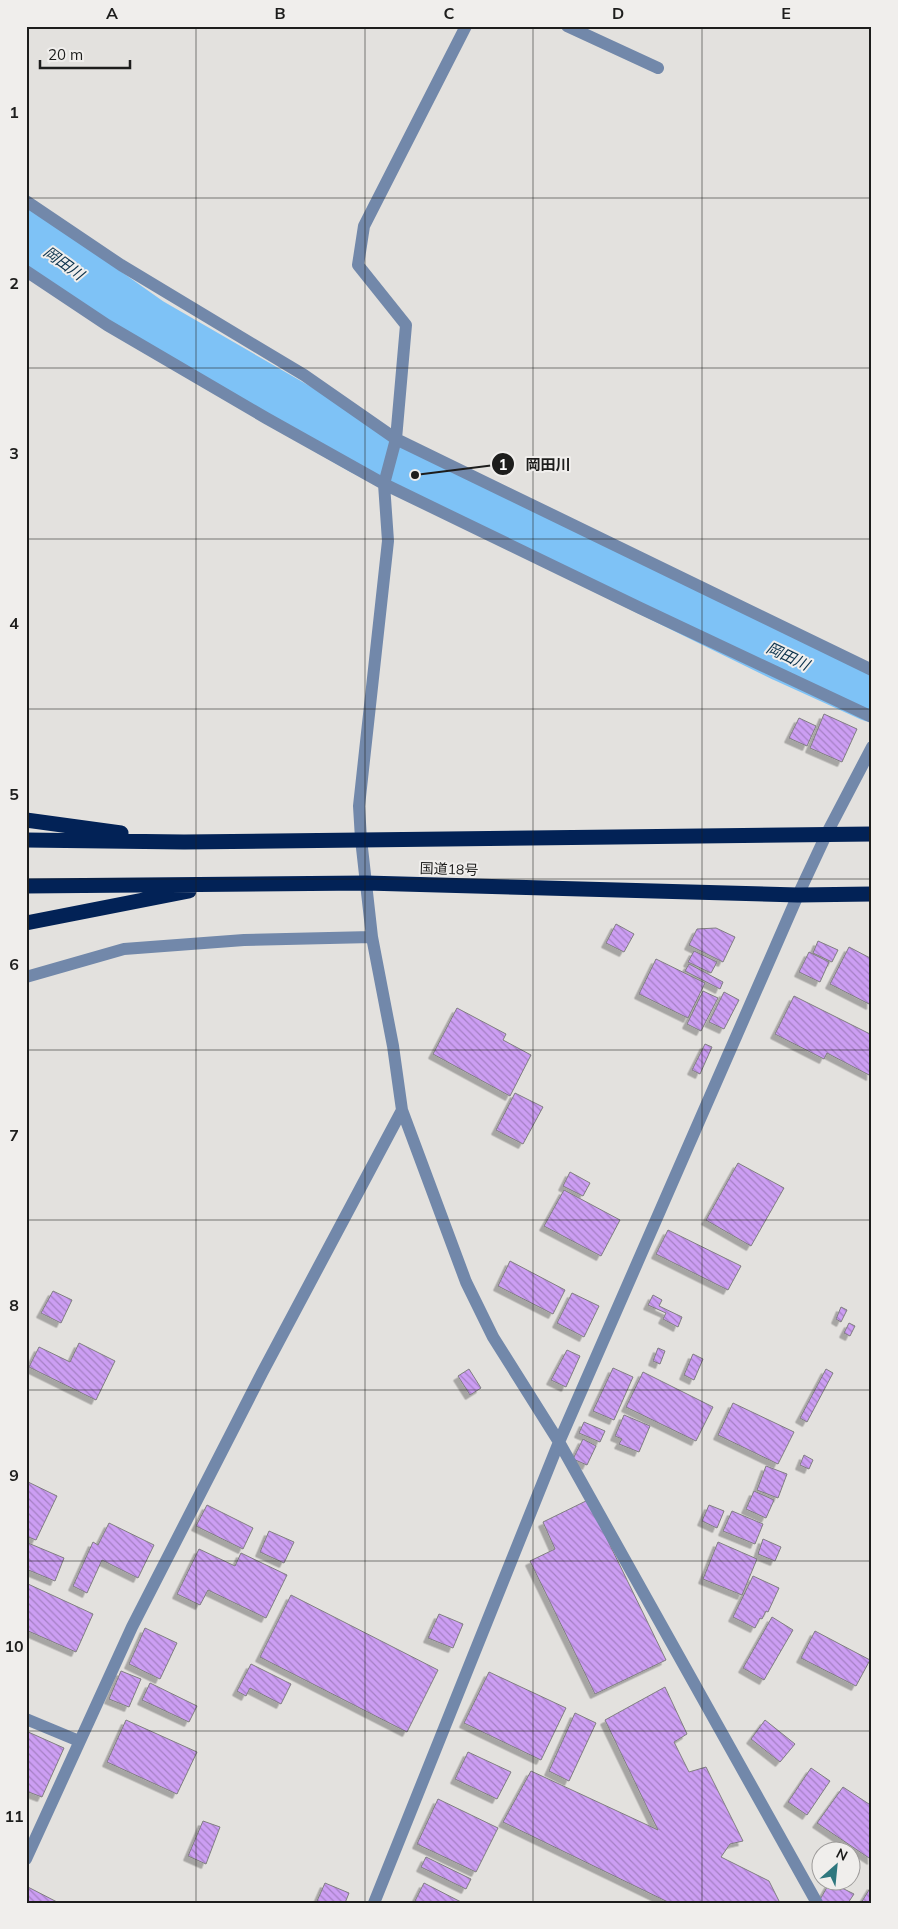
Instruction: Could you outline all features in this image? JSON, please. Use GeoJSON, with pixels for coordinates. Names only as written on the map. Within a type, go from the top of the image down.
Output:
{"type":"FeatureCollection","features":[{"type":"Feature","properties":{"kind":"highway"},"geometry":{"type":"LineString","coordinates":[[26,820],[184,842]]}},
{"type":"Feature","properties":{"kind":"highway"},"geometry":{"type":"LineString","coordinates":[[26,840],[184,842],[872,834]]}},
{"type":"Feature","properties":{"kind":"highway","name":"国道18号"},"geometry":{"type":"LineString","coordinates":[[26,886],[366,883],[798,895],[872,894]]}},
{"type":"Feature","properties":{"kind":"highway"},"geometry":{"type":"LineString","coordinates":[[26,923],[225,884]]}},
{"type":"Feature","properties":{"kind":"street"},"geometry":{"type":"LineString","coordinates":[[466,26],[364,226],[358,265],[406,325],[395,443],[385,479],[388,541],[359,806],[372,937],[394,1046],[402,1110],[463,1273],[489,1329],[559,1442],[817,1903]]}},
{"type":"Feature","properties":{"kind":"street"},"geometry":{"type":"LineString","coordinates":[[567,26],[658,68]]}},
{"type":"Feature","properties":{"kind":"street"},"geometry":{"type":"LineString","coordinates":[[26,201],[121,265],[304,375],[395,443],[872,670]]}},
{"type":"Feature","properties":{"kind":"street"},"geometry":{"type":"LineString","coordinates":[[26,271],[116,330],[266,418],[640,608],[872,717]]}},
{"type":"Feature","properties":{"kind":"street"},"geometry":{"type":"LineString","coordinates":[[374,1903],[559,1442],[798,895],[872,747]]}},
{"type":"Feature","properties":{"kind":"street"},"geometry":{"type":"LineString","coordinates":[[26,977],[124,949],[244,940],[372,937]]}},
{"type":"Feature","properties":{"kind":"street"},"geometry":{"type":"LineString","coordinates":[[26,1859],[132,1627],[236,1423],[402,1110]]}},
{"type":"Feature","properties":{"kind":"street"},"geometry":{"type":"LineString","coordinates":[[26,1719],[79,1741]]}},
{"type":"Feature","properties":{"kind":"building"},"geometry":{"type":"Polygon","coordinates":[[[824,714],[857,729],[842,762],[810,748],[824,714]]]}},
{"type":"Feature","properties":{"kind":"building"},"geometry":{"type":"Polygon","coordinates":[[[799,718],[816,726],[807,746],[789,738],[799,718]]]}},
{"type":"Feature","properties":{"kind":"building"},"geometry":{"type":"Polygon","coordinates":[[[616,924],[634,934],[624,952],[606,943],[616,924]]]}},
{"type":"Feature","properties":{"kind":"building"},"geometry":{"type":"Polygon","coordinates":[[[716,928],[735,937],[723,962],[689,945],[697,929],[716,928]]]}},
{"type":"Feature","properties":{"kind":"building"},"geometry":{"type":"Polygon","coordinates":[[[818,941],[838,950],[832,962],[813,953],[818,941]]]}},
{"type":"Feature","properties":{"kind":"building"},"geometry":{"type":"Polygon","coordinates":[[[849,947],[872,959],[871,1005],[830,984],[849,947]]]}},
{"type":"Feature","properties":{"kind":"building"},"geometry":{"type":"Polygon","coordinates":[[[694,951],[717,962],[711,973],[688,962],[694,951]]]}},
{"type":"Feature","properties":{"kind":"building"},"geometry":{"type":"Polygon","coordinates":[[[809,952],[829,962],[820,982],[799,972],[809,952]]]}},
{"type":"Feature","properties":{"kind":"building"},"geometry":{"type":"Polygon","coordinates":[[[656,959],[705,983],[688,1018],[639,994],[656,959]]]}},
{"type":"Feature","properties":{"kind":"building"},"geometry":{"type":"Polygon","coordinates":[[[689,964],[723,982],[720,989],[685,971],[689,964]]]}},
{"type":"Feature","properties":{"kind":"building"},"geometry":{"type":"Polygon","coordinates":[[[703,991],[718,998],[701,1031],[687,1024],[703,991]]]}},
{"type":"Feature","properties":{"kind":"building"},"geometry":{"type":"Polygon","coordinates":[[[724,992],[739,1000],[724,1029],[709,1022],[724,992]]]}},
{"type":"Feature","properties":{"kind":"building"},"geometry":{"type":"Polygon","coordinates":[[[794,996],[872,1035],[871,1076],[827,1053],[824,1059],[775,1034],[794,996]]]}},
{"type":"Feature","properties":{"kind":"building"},"geometry":{"type":"Polygon","coordinates":[[[457,1008],[506,1034],[503,1040],[531,1055],[510,1096],[433,1054],[457,1008]]]}},
{"type":"Feature","properties":{"kind":"building"},"geometry":{"type":"Polygon","coordinates":[[[705,1044],[712,1047],[700,1074],[692,1070],[705,1044]]]}},
{"type":"Feature","properties":{"kind":"building"},"geometry":{"type":"Polygon","coordinates":[[[515,1093],[543,1107],[523,1144],[496,1130],[515,1093]]]}},
{"type":"Feature","properties":{"kind":"building"},"geometry":{"type":"Polygon","coordinates":[[[738,1163],[784,1188],[751,1246],[706,1220],[738,1163]]]}},
{"type":"Feature","properties":{"kind":"building"},"geometry":{"type":"Polygon","coordinates":[[[570,1172],[590,1183],[583,1196],[563,1186],[570,1172]]]}},
{"type":"Feature","properties":{"kind":"building"},"geometry":{"type":"Polygon","coordinates":[[[564,1190],[620,1220],[601,1256],[544,1226],[564,1190]]]}},
{"type":"Feature","properties":{"kind":"building"},"geometry":{"type":"Polygon","coordinates":[[[668,1230],[741,1266],[728,1290],[656,1254],[668,1230]]]}},
{"type":"Feature","properties":{"kind":"building"},"geometry":{"type":"Polygon","coordinates":[[[510,1261],[565,1290],[553,1314],[498,1286],[510,1261]]]}},
{"type":"Feature","properties":{"kind":"building"},"geometry":{"type":"Polygon","coordinates":[[[53,1291],[72,1300],[61,1323],[41,1313],[53,1291]]]}},
{"type":"Feature","properties":{"kind":"building"},"geometry":{"type":"Polygon","coordinates":[[[572,1293],[599,1306],[584,1337],[557,1323],[572,1293]]]}},
{"type":"Feature","properties":{"kind":"building"},"geometry":{"type":"Polygon","coordinates":[[[653,1295],[662,1300],[659,1306],[682,1317],[678,1327],[663,1319],[666,1313],[648,1305],[653,1295]]]}},
{"type":"Feature","properties":{"kind":"building"},"geometry":{"type":"Polygon","coordinates":[[[841,1307],[847,1310],[841,1322],[836,1319],[841,1307]]]}},
{"type":"Feature","properties":{"kind":"building"},"geometry":{"type":"Polygon","coordinates":[[[849,1323],[855,1326],[850,1336],[844,1333],[849,1323]]]}},
{"type":"Feature","properties":{"kind":"building"},"geometry":{"type":"Polygon","coordinates":[[[79,1343],[115,1361],[96,1400],[29,1367],[39,1347],[70,1362],[79,1343]]]}},
{"type":"Feature","properties":{"kind":"building"},"geometry":{"type":"Polygon","coordinates":[[[658,1348],[665,1351],[660,1364],[653,1361],[658,1348]]]}},
{"type":"Feature","properties":{"kind":"building"},"geometry":{"type":"Polygon","coordinates":[[[567,1350],[580,1356],[566,1387],[551,1380],[567,1350]]]}},
{"type":"Feature","properties":{"kind":"building"},"geometry":{"type":"Polygon","coordinates":[[[693,1354],[703,1359],[694,1380],[684,1375],[693,1354]]]}},
{"type":"Feature","properties":{"kind":"building"},"geometry":{"type":"Polygon","coordinates":[[[613,1368],[633,1377],[614,1420],[593,1411],[613,1368]]]}},
{"type":"Feature","properties":{"kind":"building"},"geometry":{"type":"Polygon","coordinates":[[[469,1369],[481,1388],[470,1395],[458,1376],[469,1369]]]}},
{"type":"Feature","properties":{"kind":"building"},"geometry":{"type":"Polygon","coordinates":[[[826,1369],[833,1373],[807,1422],[800,1418],[826,1369]]]}},
{"type":"Feature","properties":{"kind":"building"},"geometry":{"type":"Polygon","coordinates":[[[643,1372],[713,1407],[696,1441],[626,1407],[643,1372]]]}},
{"type":"Feature","properties":{"kind":"building"},"geometry":{"type":"Polygon","coordinates":[[[733,1403],[794,1432],[778,1464],[718,1435],[733,1403]]]}},
{"type":"Feature","properties":{"kind":"building"},"geometry":{"type":"Polygon","coordinates":[[[624,1415],[650,1426],[639,1452],[619,1444],[622,1439],[615,1436],[624,1415]]]}},
{"type":"Feature","properties":{"kind":"building"},"geometry":{"type":"Polygon","coordinates":[[[584,1422],[605,1431],[600,1442],[579,1433],[584,1422]]]}},
{"type":"Feature","properties":{"kind":"building"},"geometry":{"type":"Polygon","coordinates":[[[583,1439],[596,1446],[587,1465],[573,1459],[583,1439]]]}},
{"type":"Feature","properties":{"kind":"building"},"geometry":{"type":"Polygon","coordinates":[[[804,1455],[813,1460],[809,1469],[800,1465],[804,1455]]]}},
{"type":"Feature","properties":{"kind":"building"},"geometry":{"type":"Polygon","coordinates":[[[766,1466],[787,1474],[778,1498],[757,1490],[766,1466]]]}},
{"type":"Feature","properties":{"kind":"building"},"geometry":{"type":"Polygon","coordinates":[[[26,1481],[57,1496],[36,1540],[26,1536],[26,1481]]]}},
{"type":"Feature","properties":{"kind":"building"},"geometry":{"type":"Polygon","coordinates":[[[754,1491],[774,1500],[766,1518],[746,1509],[754,1491]]]}},
{"type":"Feature","properties":{"kind":"building"},"geometry":{"type":"Polygon","coordinates":[[[588,1500],[666,1660],[595,1694],[530,1561],[555,1549],[543,1522],[588,1500]]]}},
{"type":"Feature","properties":{"kind":"building"},"geometry":{"type":"Polygon","coordinates":[[[207,1505],[253,1528],[243,1549],[196,1526],[207,1505]]]}},
{"type":"Feature","properties":{"kind":"building"},"geometry":{"type":"Polygon","coordinates":[[[709,1505],[724,1511],[717,1528],[702,1521],[709,1505]]]}},
{"type":"Feature","properties":{"kind":"building"},"geometry":{"type":"Polygon","coordinates":[[[732,1511],[763,1524],[755,1544],[723,1531],[732,1511]]]}},
{"type":"Feature","properties":{"kind":"building"},"geometry":{"type":"Polygon","coordinates":[[[109,1523],[154,1545],[138,1578],[102,1560],[87,1593],[73,1586],[93,1542],[98,1545],[109,1523]]]}},
{"type":"Feature","properties":{"kind":"building"},"geometry":{"type":"Polygon","coordinates":[[[269,1531],[294,1542],[284,1563],[260,1552],[269,1531]]]}},
{"type":"Feature","properties":{"kind":"building"},"geometry":{"type":"Polygon","coordinates":[[[763,1539],[781,1547],[775,1561],[758,1554],[763,1539]]]}},
{"type":"Feature","properties":{"kind":"building"},"geometry":{"type":"Polygon","coordinates":[[[718,1542],[757,1559],[742,1595],[703,1579],[718,1542]]]}},
{"type":"Feature","properties":{"kind":"building"},"geometry":{"type":"Polygon","coordinates":[[[28,1543],[64,1558],[55,1581],[26,1569],[28,1543]]]}},
{"type":"Feature","properties":{"kind":"building"},"geometry":{"type":"Polygon","coordinates":[[[199,1549],[235,1566],[241,1553],[287,1575],[266,1618],[208,1590],[200,1605],[177,1594],[199,1549]]]}},
{"type":"Feature","properties":{"kind":"building"},"geometry":{"type":"Polygon","coordinates":[[[753,1576],[779,1588],[768,1612],[766,1611],[762,1619],[760,1618],[755,1628],[733,1617],[753,1576]]]}},
{"type":"Feature","properties":{"kind":"building"},"geometry":{"type":"Polygon","coordinates":[[[28,1584],[93,1614],[76,1652],[26,1630],[26,1588],[28,1584]]]}},
{"type":"Feature","properties":{"kind":"building"},"geometry":{"type":"Polygon","coordinates":[[[291,1595],[438,1670],[407,1732],[260,1657],[291,1595]]]}},
{"type":"Feature","properties":{"kind":"building"},"geometry":{"type":"Polygon","coordinates":[[[439,1614],[463,1624],[453,1648],[428,1638],[439,1614]]]}},
{"type":"Feature","properties":{"kind":"building"},"geometry":{"type":"Polygon","coordinates":[[[772,1617],[793,1630],[764,1680],[743,1668],[772,1617]]]}},
{"type":"Feature","properties":{"kind":"building"},"geometry":{"type":"Polygon","coordinates":[[[145,1628],[177,1643],[160,1679],[129,1664],[145,1628]]]}},
{"type":"Feature","properties":{"kind":"building"},"geometry":{"type":"Polygon","coordinates":[[[815,1631],[870,1660],[856,1686],[801,1658],[815,1631]]]}},
{"type":"Feature","properties":{"kind":"building"},"geometry":{"type":"Polygon","coordinates":[[[251,1664],[291,1684],[281,1704],[250,1688],[246,1696],[237,1691],[251,1664]]]}},
{"type":"Feature","properties":{"kind":"building"},"geometry":{"type":"Polygon","coordinates":[[[121,1671],[141,1679],[129,1707],[109,1699],[121,1671]]]}},
{"type":"Feature","properties":{"kind":"building"},"geometry":{"type":"Polygon","coordinates":[[[489,1672],[566,1708],[541,1760],[464,1723],[489,1672]]]}},
{"type":"Feature","properties":{"kind":"building"},"geometry":{"type":"Polygon","coordinates":[[[150,1683],[197,1706],[189,1722],[142,1700],[150,1683]]]}},
{"type":"Feature","properties":{"kind":"building"},"geometry":{"type":"Polygon","coordinates":[[[665,1687],[687,1734],[674,1742],[689,1772],[706,1767],[743,1841],[730,1844],[721,1857],[769,1881],[780,1903],[670,1903],[503,1822],[531,1771],[658,1830],[605,1720],[665,1687]]]}},
{"type":"Feature","properties":{"kind":"building"},"geometry":{"type":"Polygon","coordinates":[[[575,1713],[596,1723],[569,1781],[549,1771],[575,1713]]]}},
{"type":"Feature","properties":{"kind":"building"},"geometry":{"type":"Polygon","coordinates":[[[126,1720],[197,1752],[177,1794],[107,1762],[126,1720]]]}},
{"type":"Feature","properties":{"kind":"building"},"geometry":{"type":"Polygon","coordinates":[[[765,1720],[795,1744],[780,1762],[751,1739],[765,1720]]]}},
{"type":"Feature","properties":{"kind":"building"},"geometry":{"type":"Polygon","coordinates":[[[26,1731],[64,1748],[42,1797],[26,1791],[26,1731]]]}},
{"type":"Feature","properties":{"kind":"building"},"geometry":{"type":"Polygon","coordinates":[[[468,1752],[511,1772],[497,1799],[455,1779],[468,1752]]]}},
{"type":"Feature","properties":{"kind":"building"},"geometry":{"type":"Polygon","coordinates":[[[811,1768],[830,1781],[807,1815],[788,1802],[811,1768]]]}},
{"type":"Feature","properties":{"kind":"building"},"geometry":{"type":"Polygon","coordinates":[[[843,1787],[872,1806],[872,1860],[860,1852],[860,1842],[845,1842],[817,1823],[843,1787]]]}},
{"type":"Feature","properties":{"kind":"building"},"geometry":{"type":"Polygon","coordinates":[[[438,1799],[498,1828],[476,1872],[417,1844],[438,1799]]]}},
{"type":"Feature","properties":{"kind":"building"},"geometry":{"type":"Polygon","coordinates":[[[203,1821],[220,1827],[206,1864],[188,1856],[203,1821]]]}},
{"type":"Feature","properties":{"kind":"building"},"geometry":{"type":"Polygon","coordinates":[[[426,1857],[471,1879],[466,1889],[421,1867],[426,1857]]]}},
{"type":"Feature","properties":{"kind":"building"},"geometry":{"type":"Polygon","coordinates":[[[325,1883],[349,1893],[345,1903],[320,1903],[317,1901],[325,1883]]]}},
{"type":"Feature","properties":{"kind":"building"},"geometry":{"type":"Polygon","coordinates":[[[424,1883],[461,1902],[414,1903],[424,1883]]]}},
{"type":"Feature","properties":{"kind":"building"},"geometry":{"type":"Polygon","coordinates":[[[872,1885],[872,1903],[861,1903],[872,1885]]]}},
{"type":"Feature","properties":{"kind":"building"},"geometry":{"type":"Polygon","coordinates":[[[26,1886],[59,1903],[26,1903],[26,1886]]]}},
{"type":"Feature","properties":{"kind":"building"},"geometry":{"type":"Polygon","coordinates":[[[824,1892],[850,1892],[854,1894],[848,1903],[818,1903],[824,1892]]]}},
{"type":"Feature","properties":{"kind":"waterway","name":"岡田川"},"geometry":{"type":"LineString","coordinates":[[26,235],[55,258],[150,325],[363,448],[784,655],[872,695]]}},
{"type":"Feature","properties":{"kind":"place","name":"岡田川"},"geometry":{"type":"Point","coordinates":[415,475]}}]}
